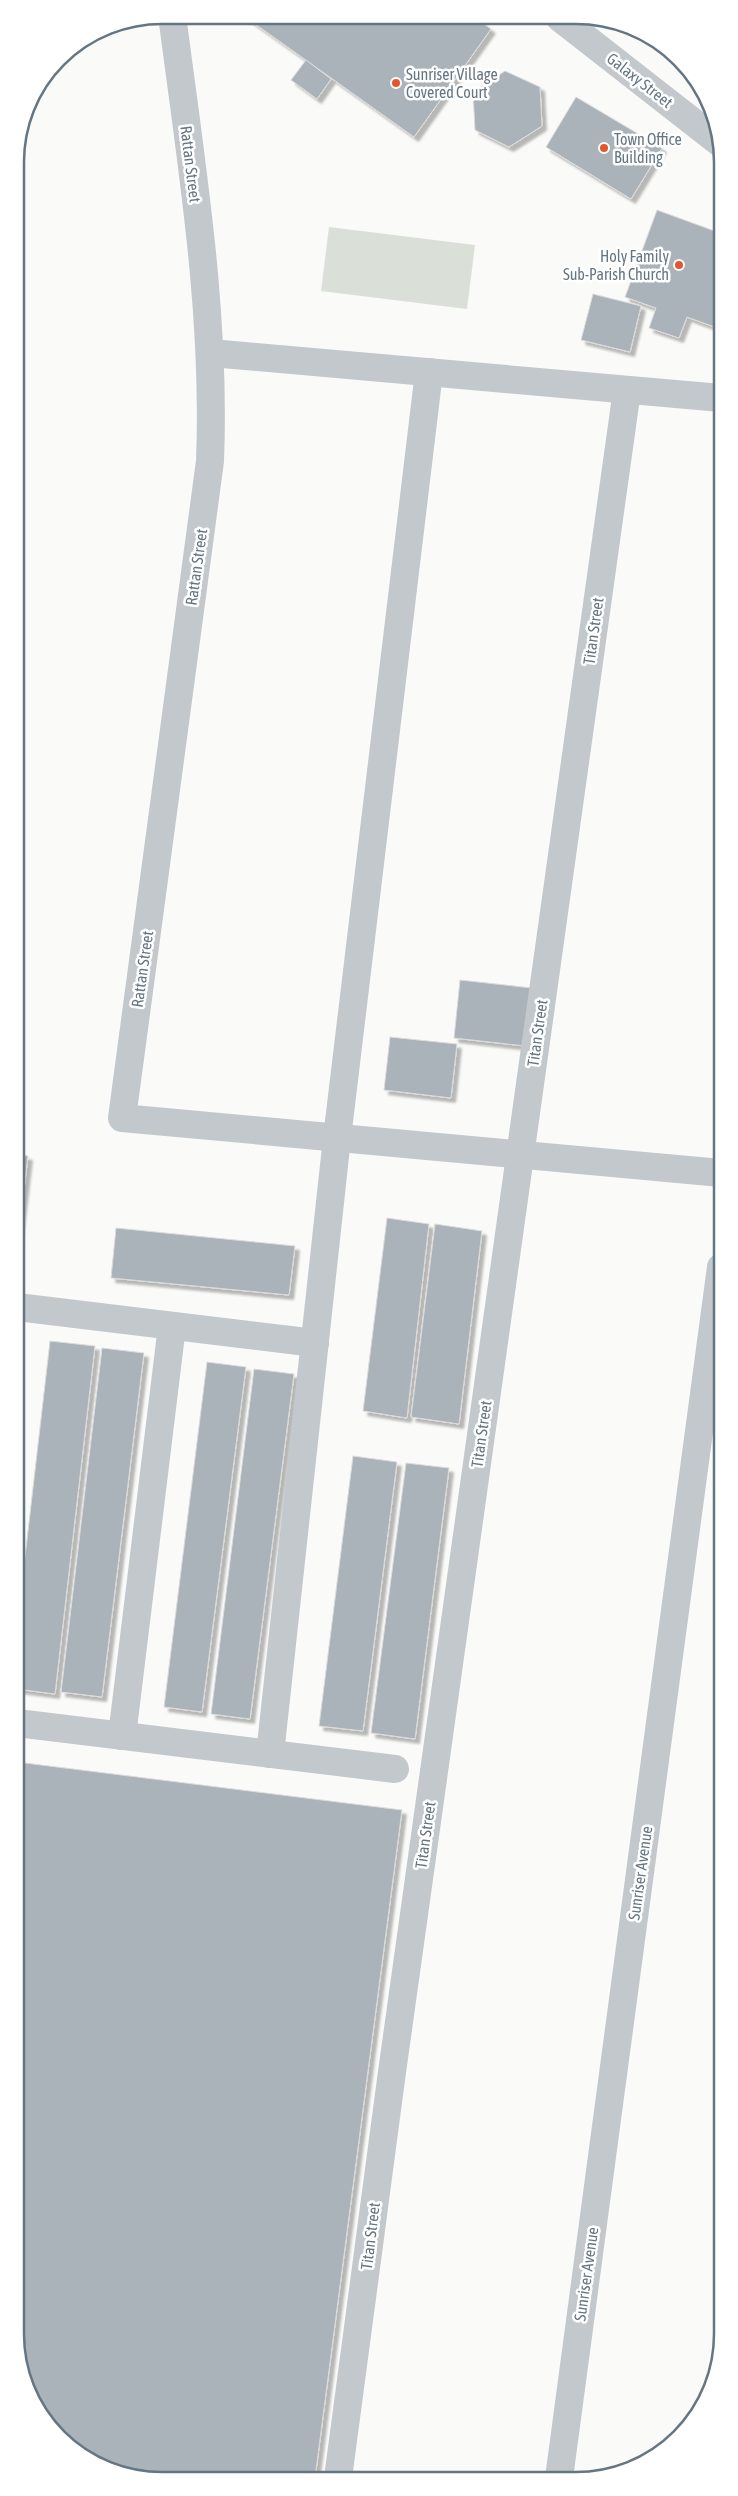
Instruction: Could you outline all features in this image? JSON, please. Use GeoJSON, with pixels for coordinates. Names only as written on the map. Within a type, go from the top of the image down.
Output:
{"type":"FeatureCollection","features":[{"type":"Feature","properties":{"kind":"street","name":"Rattan Street"},"geometry":{"type":"LineString","coordinates":[[173,24],[204,259],[213,400],[210,461],[122,1118],[337,1138]]}},
{"type":"Feature","properties":{"kind":"street","name":"Galaxy Street"},"geometry":{"type":"LineString","coordinates":[[572,24],[712,137]]}},
{"type":"Feature","properties":{"kind":"street"},"geometry":{"type":"LineString","coordinates":[[211,353],[714,397]]}},
{"type":"Feature","properties":{"kind":"street"},"geometry":{"type":"LineString","coordinates":[[270,1754],[337,1138],[429,372]]}},
{"type":"Feature","properties":{"kind":"street","name":"Titan Street"},"geometry":{"type":"LineString","coordinates":[[339,2472],[393,2063],[627,390]]}},
{"type":"Feature","properties":{"kind":"street"},"geometry":{"type":"LineString","coordinates":[[337,1138],[714,1172]]}},
{"type":"Feature","properties":{"kind":"street"},"geometry":{"type":"LineString","coordinates":[[24,1308],[315,1343]]}},
{"type":"Feature","properties":{"kind":"street"},"geometry":{"type":"LineString","coordinates":[[122,1736],[172,1326]]}},
{"type":"Feature","properties":{"kind":"street","name":"Sunriser Avenue"},"geometry":{"type":"LineString","coordinates":[[560,2472],[714,1327]]}},
{"type":"Feature","properties":{"kind":"street"},"geometry":{"type":"LineString","coordinates":[[24,1725],[395,1769]]}},
{"type":"Feature","properties":{"kind":"shaded area"},"geometry":{"type":"Polygon","coordinates":[[[329,227],[475,245],[467,309],[321,291],[329,227]]]}},
{"type":"Feature","properties":{"kind":"building","name":"Sunriser Village Covered Court"},"geometry":{"type":"Polygon","coordinates":[[[255,24],[484,24],[491,29],[414,137],[255,24]]]}},
{"type":"Feature","properties":{"kind":"building"},"geometry":{"type":"Polygon","coordinates":[[[306,60],[331,79],[317,99],[291,80],[306,60]]]}},
{"type":"Feature","properties":{"kind":"building"},"geometry":{"type":"Polygon","coordinates":[[[505,71],[540,87],[542,126],[509,147],[475,130],[473,92],[505,71]]]}},
{"type":"Feature","properties":{"kind":"building","name":"Town Office Building"},"geometry":{"type":"Polygon","coordinates":[[[576,97],[662,148],[631,199],[546,147],[576,97]]]}},
{"type":"Feature","properties":{"kind":"building","name":"Holy Family Sub-Parish Church"},"geometry":{"type":"Polygon","coordinates":[[[657,210],[714,231],[714,327],[687,317],[679,338],[649,328],[656,308],[625,297],[657,210]]]}},
{"type":"Feature","properties":{"kind":"building"},"geometry":{"type":"Polygon","coordinates":[[[593,294],[641,306],[630,352],[581,340],[593,294]]]}},
{"type":"Feature","properties":{"kind":"building"},"geometry":{"type":"Polygon","coordinates":[[[460,980],[532,988],[525,1046],[454,1038],[460,980]]]}},
{"type":"Feature","properties":{"kind":"building"},"geometry":{"type":"Polygon","coordinates":[[[390,1037],[457,1044],[451,1098],[384,1090],[390,1037]]]}},
{"type":"Feature","properties":{"kind":"building"},"geometry":{"type":"Polygon","coordinates":[[[24,1155],[28,1156],[24,1189],[24,1155]]]}},
{"type":"Feature","properties":{"kind":"building"},"geometry":{"type":"Polygon","coordinates":[[[387,1218],[429,1224],[407,1418],[363,1411],[387,1218]]]}},
{"type":"Feature","properties":{"kind":"building"},"geometry":{"type":"Polygon","coordinates":[[[435,1224],[482,1231],[459,1424],[411,1417],[435,1224]]]}},
{"type":"Feature","properties":{"kind":"building"},"geometry":{"type":"Polygon","coordinates":[[[116,1228],[295,1246],[289,1295],[111,1278],[116,1228]]]}},
{"type":"Feature","properties":{"kind":"building"},"geometry":{"type":"Polygon","coordinates":[[[50,1341],[95,1346],[55,1694],[24,1690],[24,1566],[50,1341]]]}},
{"type":"Feature","properties":{"kind":"building"},"geometry":{"type":"Polygon","coordinates":[[[102,1348],[144,1353],[102,1697],[61,1692],[102,1348]]]}},
{"type":"Feature","properties":{"kind":"building"},"geometry":{"type":"Polygon","coordinates":[[[207,1362],[246,1367],[202,1712],[164,1707],[207,1362]]]}},
{"type":"Feature","properties":{"kind":"building"},"geometry":{"type":"Polygon","coordinates":[[[254,1369],[294,1374],[250,1719],[211,1714],[254,1369]]]}},
{"type":"Feature","properties":{"kind":"building"},"geometry":{"type":"Polygon","coordinates":[[[353,1456],[397,1462],[363,1731],[319,1726],[353,1456]]]}},
{"type":"Feature","properties":{"kind":"building"},"geometry":{"type":"Polygon","coordinates":[[[406,1463],[449,1468],[415,1739],[371,1733],[406,1463]]]}},
{"type":"Feature","properties":{"kind":"building"},"geometry":{"type":"Polygon","coordinates":[[[24,1763],[402,1810],[316,2472],[162,2472],[135,2470],[109,2462],[78,2444],[52,2418],[38,2395],[26,2361],[24,2334],[24,1763]]]}},
{"type":"Feature","properties":{"kind":"place","name":"Sunriser Village Covered Court"},"geometry":{"type":"Point","coordinates":[396,83]}},
{"type":"Feature","properties":{"kind":"place","name":"Town Office Building"},"geometry":{"type":"Point","coordinates":[604,148]}},
{"type":"Feature","properties":{"kind":"place","name":"Holy Family Sub-Parish Church"},"geometry":{"type":"Point","coordinates":[679,265]}}]}
